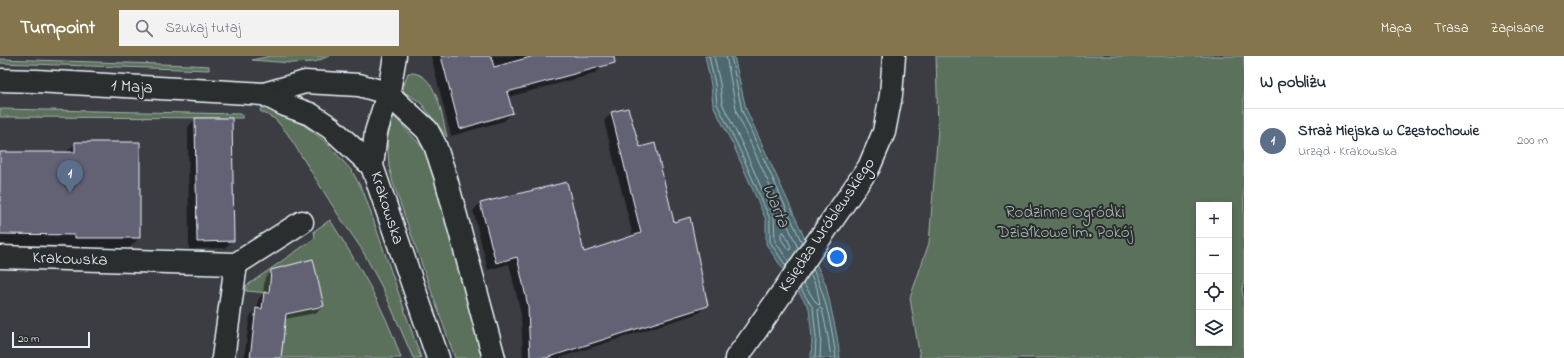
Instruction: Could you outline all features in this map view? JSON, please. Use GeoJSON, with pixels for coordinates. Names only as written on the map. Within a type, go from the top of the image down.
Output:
{"type":"FeatureCollection","features":[{"type":"Feature","properties":{"kind":"main road","name":"Krakowska"},"geometry":{"type":"LineString","coordinates":[[395,56],[394,71],[376,132],[372,166],[438,358]]}},
{"type":"Feature","properties":{"kind":"main road","name":"Księdza Wróblewskiego"},"geometry":{"type":"LineString","coordinates":[[741,351],[869,167],[884,132],[891,95],[894,56]]}},
{"type":"Feature","properties":{"kind":"main road","name":"1 Maja"},"geometry":{"type":"LineString","coordinates":[[0,80],[264,94],[305,82],[359,85],[387,93],[427,130],[435,145],[447,182],[494,358]]}},
{"type":"Feature","properties":{"kind":"main road","name":"1 Maja"},"geometry":{"type":"LineString","coordinates":[[264,94],[285,105],[310,114],[331,128],[372,166]]}},
{"type":"Feature","properties":{"kind":"main road"},"geometry":{"type":"LineString","coordinates":[[223,358],[236,264],[302,222]]}},
{"type":"Feature","properties":{"kind":"main road","name":"Krakowska"},"geometry":{"type":"LineString","coordinates":[[0,257],[236,264]]}},
{"type":"Feature","properties":{"kind":"green space"},"geometry":{"type":"Polygon","coordinates":[[[270,56],[329,56],[315,62],[291,63],[252,60],[270,56]]]}},
{"type":"Feature","properties":{"kind":"green space","name":"Rodzinne Ogródki Działkowe im. Pokój"},"geometry":{"type":"Polygon","coordinates":[[[936,56],[1244,56],[1244,281],[1242,290],[1244,302],[1244,358],[920,358],[910,298],[929,243],[938,129],[936,56]]]}},
{"type":"Feature","properties":{"kind":"green space"},"geometry":{"type":"Polygon","coordinates":[[[0,59],[191,65],[209,66],[209,70],[0,63],[0,59]]]}},
{"type":"Feature","properties":{"kind":"green space"},"geometry":{"type":"Polygon","coordinates":[[[408,73],[418,74],[426,79],[432,87],[440,107],[447,137],[420,102],[404,92],[403,88],[408,73]]]}},
{"type":"Feature","properties":{"kind":"green space"},"geometry":{"type":"Polygon","coordinates":[[[262,106],[284,114],[305,126],[326,142],[352,171],[364,193],[421,358],[413,358],[384,291],[361,248],[287,133],[275,119],[260,111],[262,106]]]}},
{"type":"Feature","properties":{"kind":"green space"},"geometry":{"type":"Polygon","coordinates":[[[0,109],[239,114],[244,116],[242,118],[0,117],[0,109]]]}},
{"type":"Feature","properties":{"kind":"green space"},"geometry":{"type":"Polygon","coordinates":[[[393,115],[424,149],[435,180],[482,358],[455,358],[393,183],[389,166],[387,140],[393,115]]]}},
{"type":"Feature","properties":{"kind":"green space"},"geometry":{"type":"Polygon","coordinates":[[[330,220],[361,270],[379,304],[395,340],[401,358],[281,358],[286,314],[313,259],[272,270],[269,293],[246,291],[246,286],[315,238],[314,231],[330,220]]]}},
{"type":"Feature","properties":{"kind":"water","name":"Warta"},"geometry":{"type":"Polygon","coordinates":[[[705,56],[734,56],[746,109],[826,285],[840,358],[811,358],[812,338],[809,308],[766,244],[766,220],[735,149],[713,105],[711,85],[705,56]]]}},
{"type":"Feature","properties":{"kind":"building"},"geometry":{"type":"Polygon","coordinates":[[[441,56],[491,56],[494,67],[534,56],[614,56],[615,63],[507,92],[513,113],[460,129],[441,56]]]}},
{"type":"Feature","properties":{"kind":"building"},"geometry":{"type":"Polygon","coordinates":[[[628,108],[640,147],[655,143],[674,222],[690,217],[708,306],[546,358],[530,358],[528,306],[517,257],[496,263],[480,203],[567,182],[584,252],[641,233],[611,112],[628,108]]]}},
{"type":"Feature","properties":{"kind":"building"},"geometry":{"type":"Polygon","coordinates":[[[195,118],[232,118],[234,241],[197,242],[195,118]]]}},
{"type":"Feature","properties":{"kind":"building"},"geometry":{"type":"Polygon","coordinates":[[[75,142],[140,142],[140,238],[75,238],[75,235],[0,234],[0,152],[75,152],[75,142]]]}},
{"type":"Feature","properties":{"kind":"building"},"geometry":{"type":"Polygon","coordinates":[[[313,259],[324,306],[286,314],[281,358],[250,358],[256,308],[262,309],[264,292],[269,293],[271,270],[313,259]]]}},
{"type":"Feature","properties":{"kind":"place","name":"Straż Miejska w Częstochowie"},"geometry":{"type":"Point","coordinates":[70,193]}}]}
